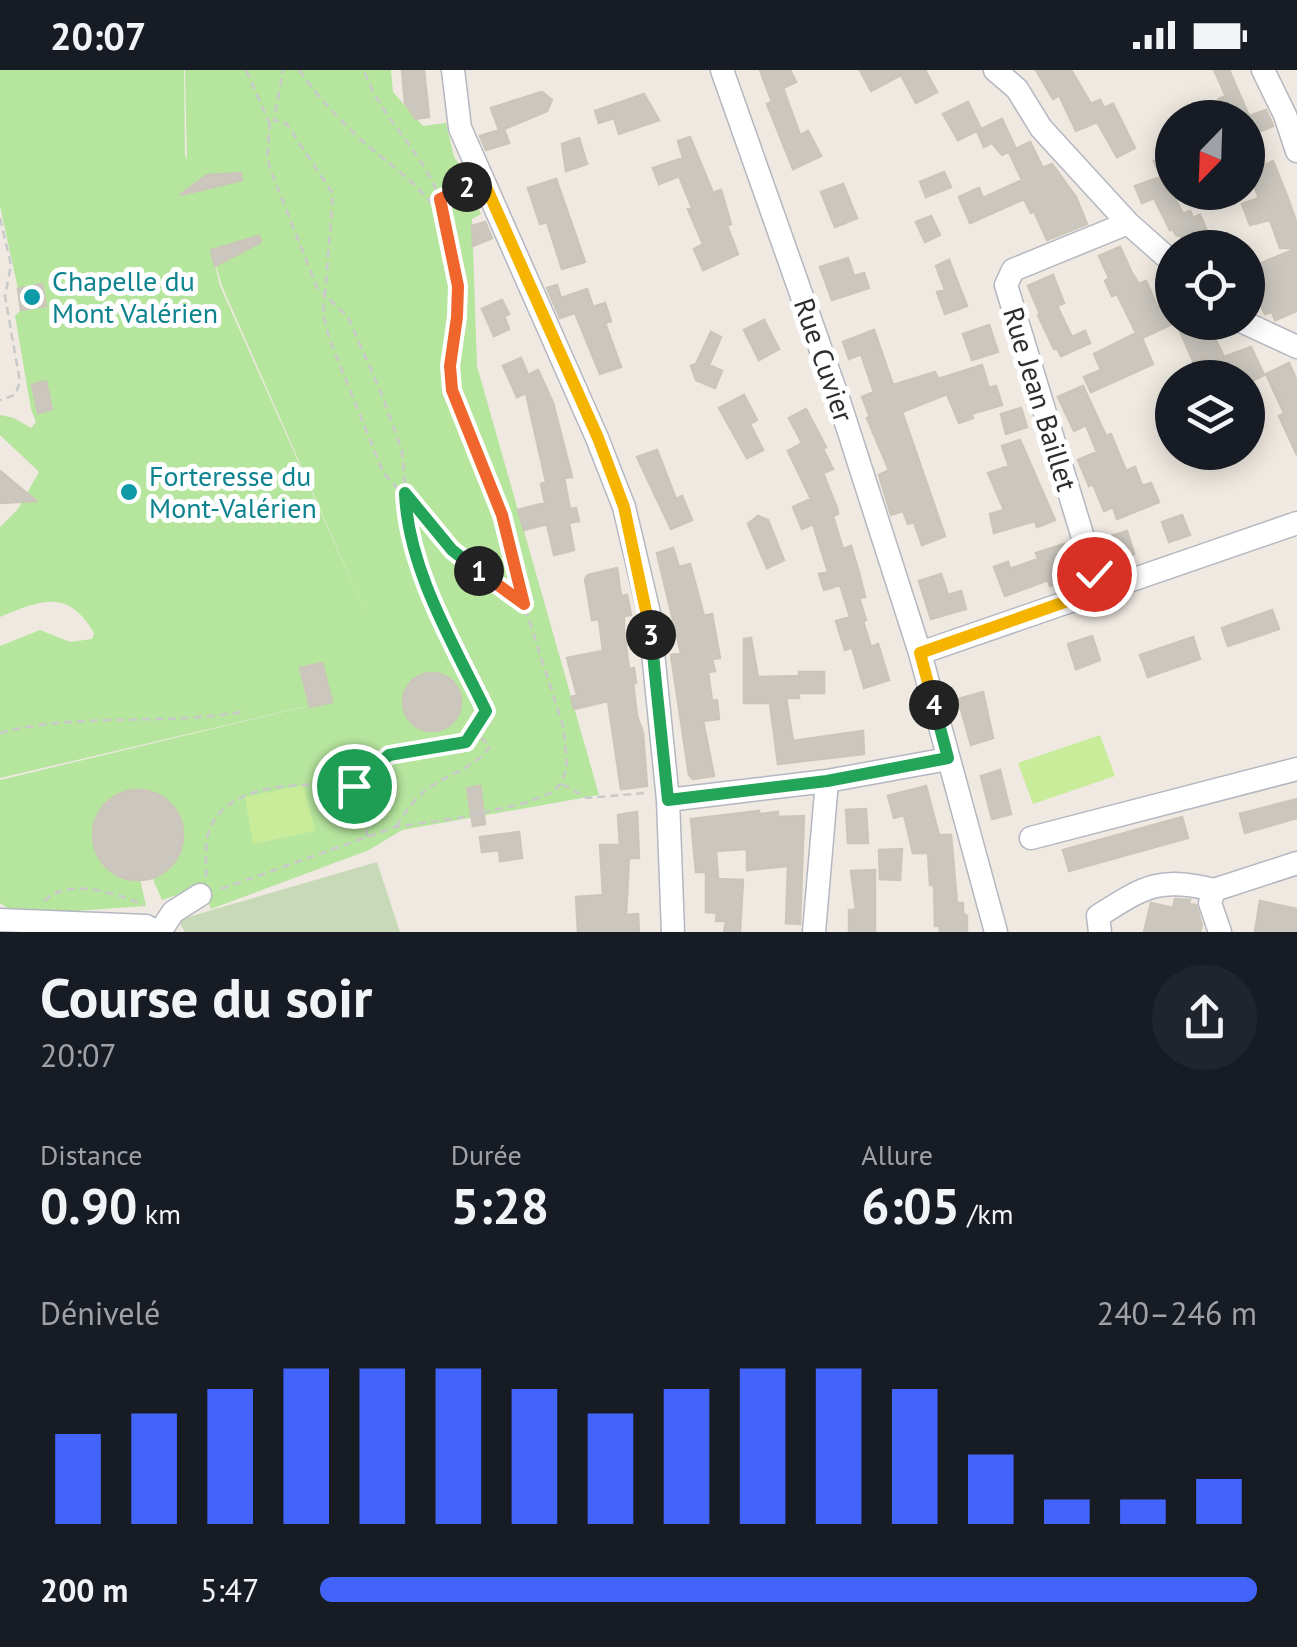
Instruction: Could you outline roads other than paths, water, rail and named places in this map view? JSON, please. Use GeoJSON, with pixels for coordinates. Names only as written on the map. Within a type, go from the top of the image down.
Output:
{"type":"FeatureCollection","features":[{"type":"Feature","properties":{"kind":"street"},"geometry":{"type":"LineString","coordinates":[[453,70],[460,128],[598,438],[624,507],[649,613],[673,932]]}},
{"type":"Feature","properties":{"kind":"street","name":"Rue Cuvier"},"geometry":{"type":"LineString","coordinates":[[722,70],[840,404],[920,653],[996,932]]}},
{"type":"Feature","properties":{"kind":"street"},"geometry":{"type":"LineString","coordinates":[[996,70],[1017,90],[1040,128],[1155,247]]}},
{"type":"Feature","properties":{"kind":"street"},"geometry":{"type":"LineString","coordinates":[[1263,70],[1297,151]]}},
{"type":"Feature","properties":{"kind":"street","name":"Rue Jean Baillet"},"geometry":{"type":"LineString","coordinates":[[1099,590],[1006,285],[1012,270],[1128,223]]}},
{"type":"Feature","properties":{"kind":"street"},"geometry":{"type":"LineString","coordinates":[[1265,332],[1297,347]]}},
{"type":"Feature","properties":{"kind":"street"},"geometry":{"type":"LineString","coordinates":[[920,653],[1297,523]]}},
{"type":"Feature","properties":{"kind":"street"},"geometry":{"type":"LineString","coordinates":[[660,796],[827,781],[948,758]]}},
{"type":"Feature","properties":{"kind":"street"},"geometry":{"type":"LineString","coordinates":[[1031,838],[1297,769]]}},
{"type":"Feature","properties":{"kind":"street"},"geometry":{"type":"LineString","coordinates":[[814,932],[827,781]]}},
{"type":"Feature","properties":{"kind":"street"},"geometry":{"type":"LineString","coordinates":[[1100,932],[1098,916],[1159,883],[1182,882],[1214,890],[1297,863]]}},
{"type":"Feature","properties":{"kind":"street"},"geometry":{"type":"LineString","coordinates":[[1214,890],[1210,903],[1220,932]]}},
{"type":"Feature","properties":{"kind":"street"},"geometry":{"type":"LineString","coordinates":[[0,898],[21,921],[153,924],[202,895]]}},
{"type":"Feature","properties":{"kind":"place","name":"Chapelle du Mont Valérien"},"geometry":{"type":"Point","coordinates":[32,297]}},
{"type":"Feature","properties":{"kind":"place","name":"Forteresse du Mont-Valérien"},"geometry":{"type":"Point","coordinates":[129,492]}}]}
